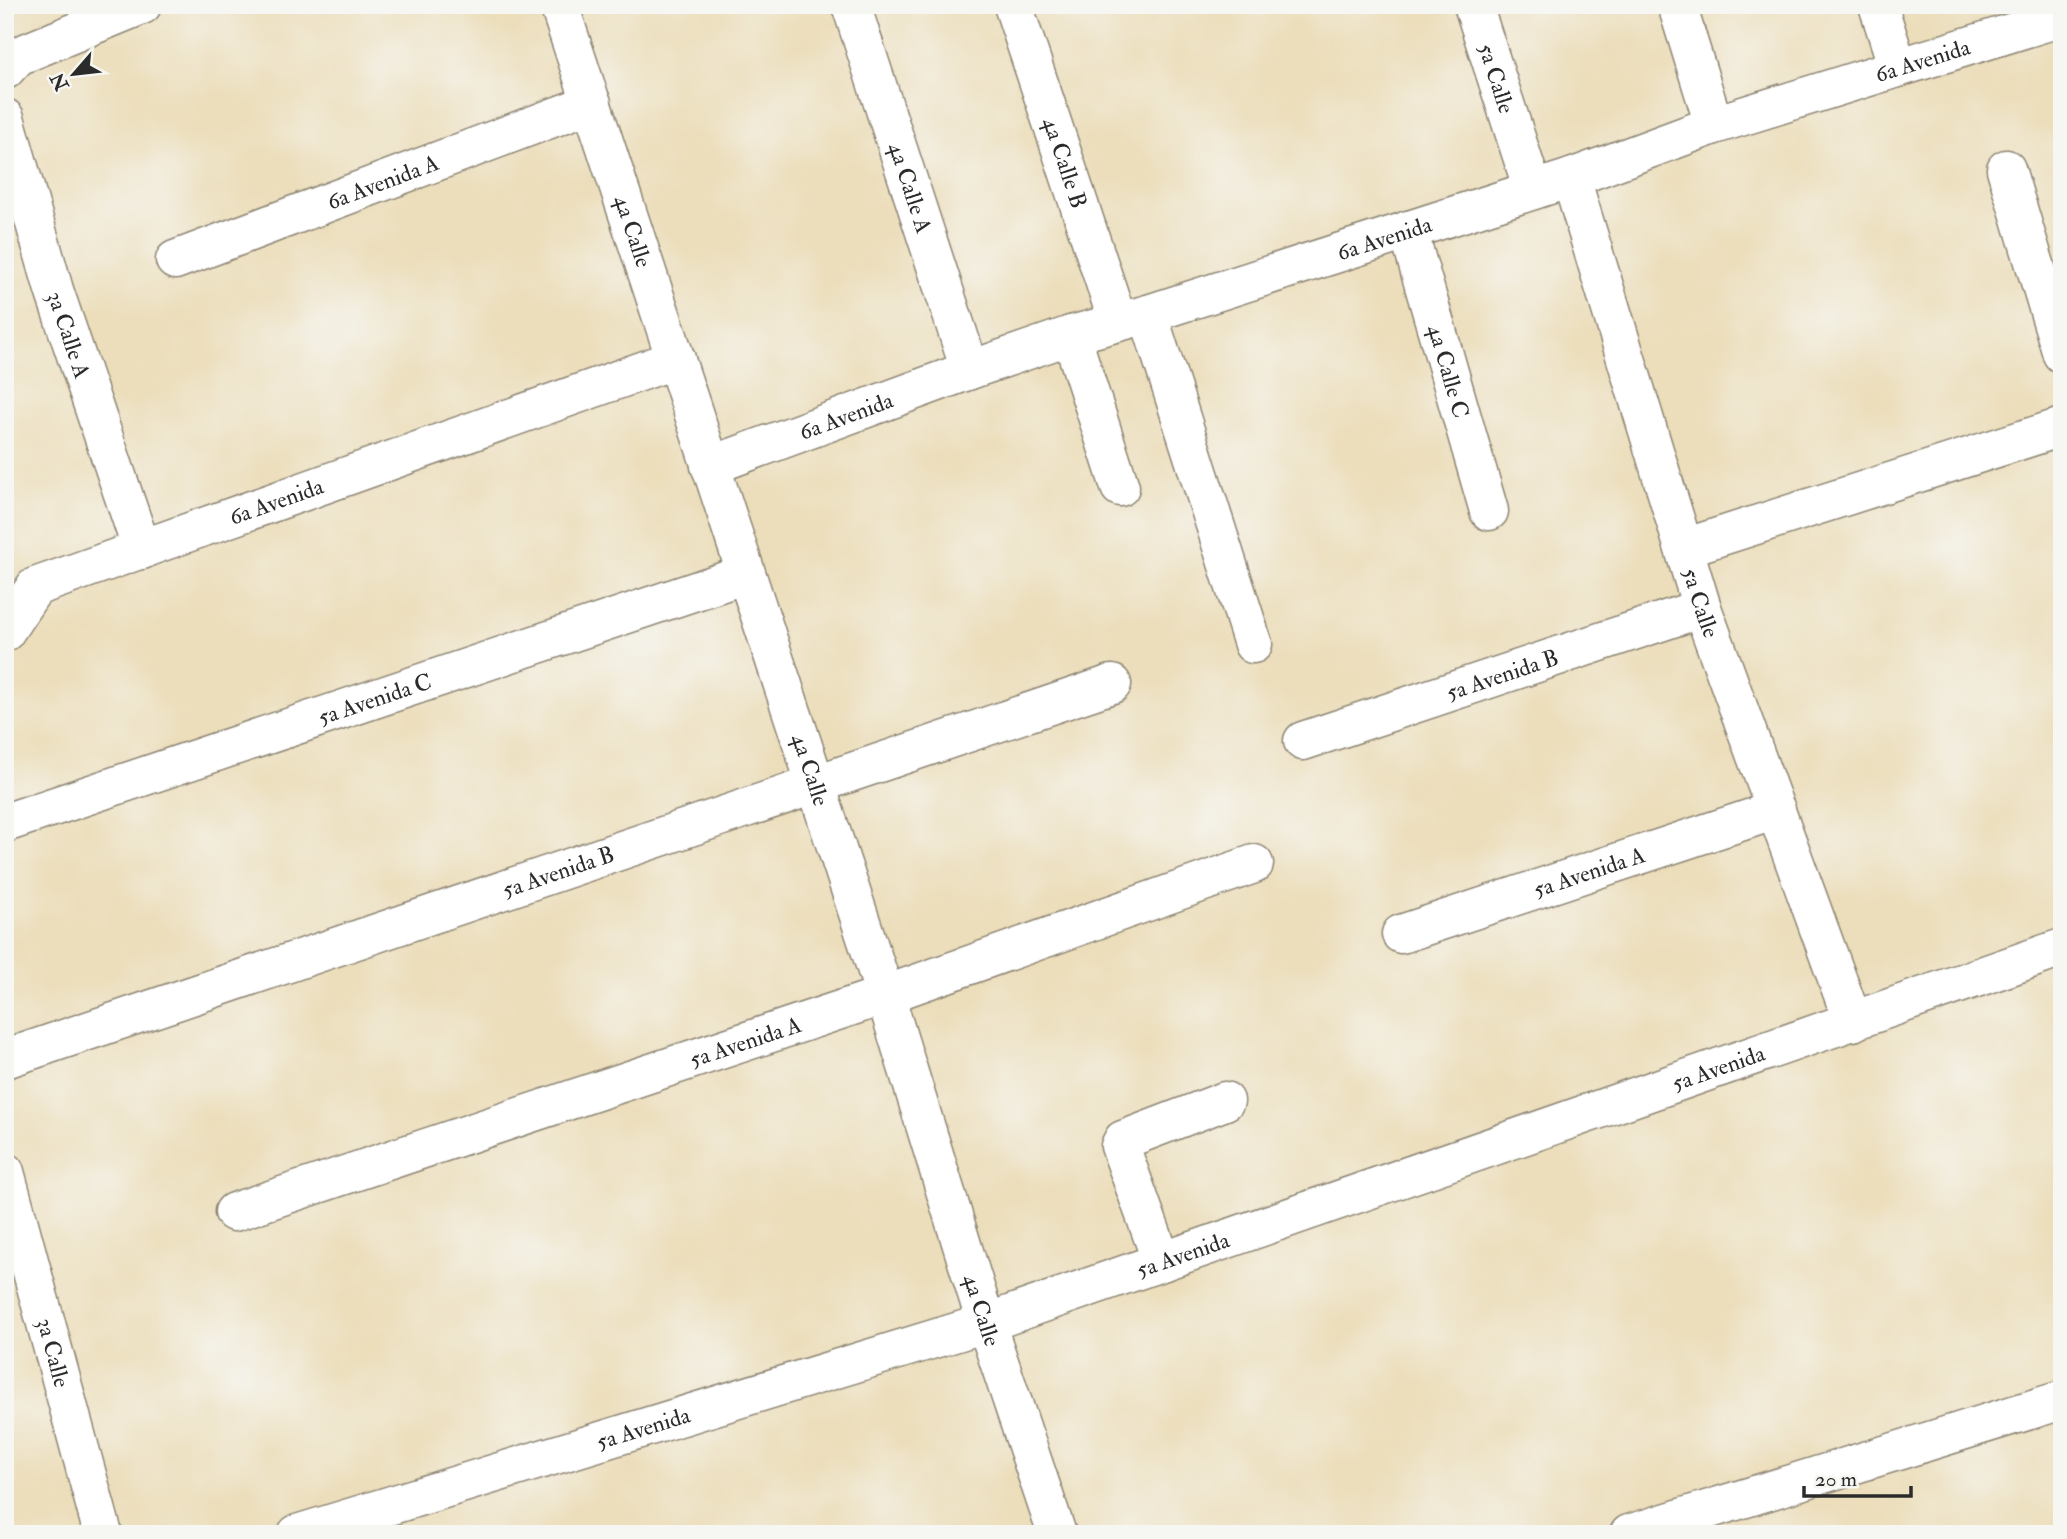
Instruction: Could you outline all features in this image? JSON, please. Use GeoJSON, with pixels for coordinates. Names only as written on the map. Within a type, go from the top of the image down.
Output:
{"type":"FeatureCollection","features":[{"type":"Feature","properties":{"kind":"street"},"geometry":{"type":"LineString","coordinates":[[5,71],[18,56],[142,5]]}},
{"type":"Feature","properties":{"kind":"street","name":"4a Calle"},"geometry":{"type":"LineString","coordinates":[[559,5],[885,995],[986,1323],[1057,1534]]}},
{"type":"Feature","properties":{"kind":"street","name":"4a Calle A"},"geometry":{"type":"LineString","coordinates":[[851,5],[970,370]]}},
{"type":"Feature","properties":{"kind":"street","name":"4a Calle B"},"geometry":{"type":"LineString","coordinates":[[1013,5],[1133,318],[1253,645]]}},
{"type":"Feature","properties":{"kind":"street","name":"5a Calle"},"geometry":{"type":"LineString","coordinates":[[1473,5],[1533,190]]}},
{"type":"Feature","properties":{"kind":"street"},"geometry":{"type":"LineString","coordinates":[[1676,5],[1714,125]]}},
{"type":"Feature","properties":{"kind":"street"},"geometry":{"type":"LineString","coordinates":[[1878,5],[1898,68]]}},
{"type":"Feature","properties":{"kind":"street","name":"6a Avenida"},"geometry":{"type":"LineString","coordinates":[[710,466],[1071,335],[1133,318],[1571,178],[1714,125],[2062,17]]}},
{"type":"Feature","properties":{"kind":"street","name":"6a Avenida A"},"geometry":{"type":"LineString","coordinates":[[175,260],[592,103]]}},
{"type":"Feature","properties":{"kind":"street","name":"3a Calle A"},"geometry":{"type":"LineString","coordinates":[[5,118],[54,290],[142,550]]}},
{"type":"Feature","properties":{"kind":"street"},"geometry":{"type":"LineString","coordinates":[[2006,169],[2062,354]]}},
{"type":"Feature","properties":{"kind":"street","name":"5a Calle"},"geometry":{"type":"LineString","coordinates":[[1571,178],[1702,608],[1853,1022]]}},
{"type":"Feature","properties":{"kind":"street","name":"4a Calle C"},"geometry":{"type":"LineString","coordinates":[[1408,230],[1489,511]]}},
{"type":"Feature","properties":{"kind":"street"},"geometry":{"type":"LineString","coordinates":[[1071,335],[1121,487]]}},
{"type":"Feature","properties":{"kind":"street","name":"6a Avenida"},"geometry":{"type":"LineString","coordinates":[[5,632],[35,587],[676,359]]}},
{"type":"Feature","properties":{"kind":"street"},"geometry":{"type":"LineString","coordinates":[[1684,548],[2062,427]]}},
{"type":"Feature","properties":{"kind":"street","name":"5a Avenida C"},"geometry":{"type":"LineString","coordinates":[[5,823],[746,574]]}},
{"type":"Feature","properties":{"kind":"street","name":"5a Avenida B"},"geometry":{"type":"LineString","coordinates":[[1303,741],[1702,608]]}},
{"type":"Feature","properties":{"kind":"street","name":"5a Avenida B"},"geometry":{"type":"LineString","coordinates":[[5,1059],[1112,684]]}},
{"type":"Feature","properties":{"kind":"street","name":"5a Avenida A"},"geometry":{"type":"LineString","coordinates":[[1401,934],[1776,810]]}},
{"type":"Feature","properties":{"kind":"street","name":"5a Avenida A"},"geometry":{"type":"LineString","coordinates":[[234,1212],[885,995],[1254,864]]}},
{"type":"Feature","properties":{"kind":"street","name":"5a Avenida"},"geometry":{"type":"LineString","coordinates":[[297,1534],[372,1522],[986,1323],[2062,948]]}},
{"type":"Feature","properties":{"kind":"street"},"geometry":{"type":"LineString","coordinates":[[1162,1262],[1120,1146],[1123,1140],[1225,1101]]}},
{"type":"Feature","properties":{"kind":"street","name":"3a Calle"},"geometry":{"type":"LineString","coordinates":[[5,1172],[103,1534]]}},
{"type":"Feature","properties":{"kind":"street"},"geometry":{"type":"LineString","coordinates":[[1629,1534],[2062,1400]]}}]}
